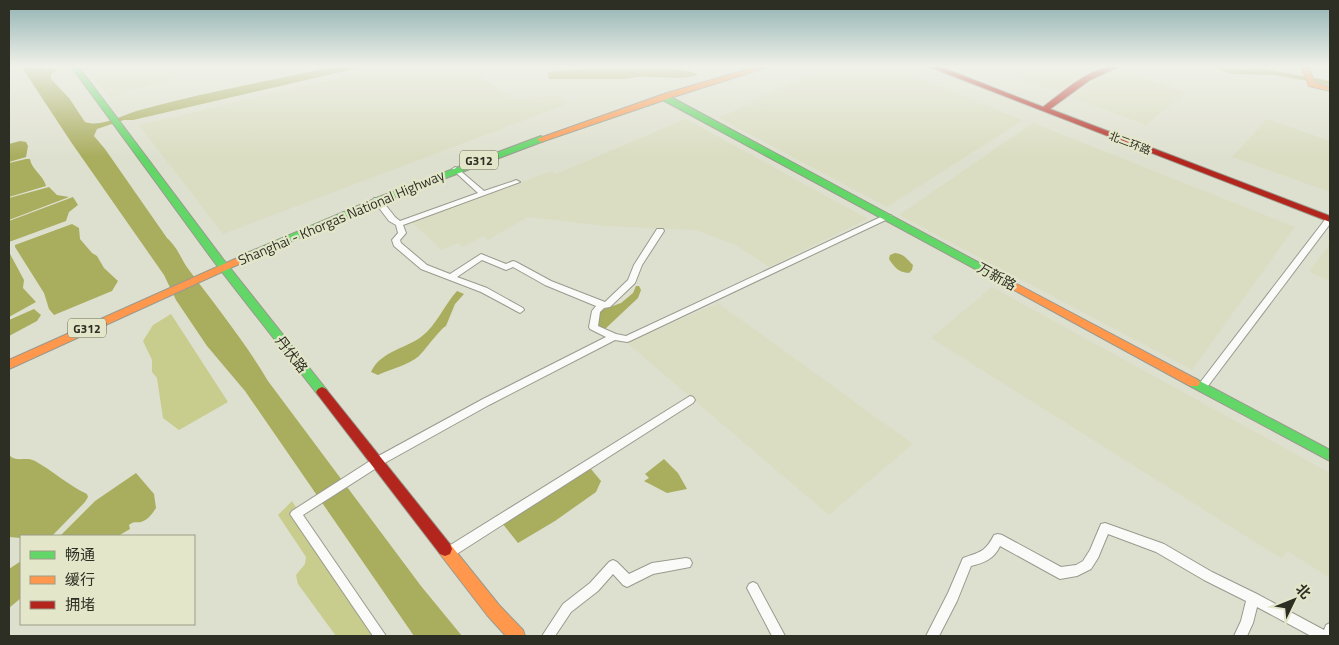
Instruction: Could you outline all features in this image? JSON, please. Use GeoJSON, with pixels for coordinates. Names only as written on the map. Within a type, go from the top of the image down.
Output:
{"type":"FeatureCollection","features":[{"type":"Feature","properties":{"kind":"main road","name":"丹伏路"},"geometry":{"type":"LineString","coordinates":[[97,96],[221,263],[493,610],[517,636]]}},
{"type":"Feature","properties":{"kind":"main road","name":"Shanghai - Khorgas National Highway"},"geometry":{"type":"LineString","coordinates":[[9,358],[221,263],[376,198],[579,120],[656,96]]}},
{"type":"Feature","properties":{"kind":"main road","name":"Shanghai - Khorgas National Highway"},"geometry":{"type":"LineString","coordinates":[[376,198],[582,123],[667,96]]}},
{"type":"Feature","properties":{"kind":"main road","name":"北二环路"},"geometry":{"type":"LineString","coordinates":[[1014,96],[1330,211]]}},
{"type":"Feature","properties":{"kind":"main road","name":"北二环路"},"geometry":{"type":"LineString","coordinates":[[1018,96],[1330,219]]}},
{"type":"Feature","properties":{"kind":"main road"},"geometry":{"type":"LineString","coordinates":[[1047,108],[1063,96]]}},
{"type":"Feature","properties":{"kind":"main road","name":"万新路"},"geometry":{"type":"LineString","coordinates":[[664,97],[1330,456]]}},
{"type":"Feature","properties":{"kind":"main road","name":"Shanghai - Khorgas National Highway"},"geometry":{"type":"LineString","coordinates":[[9,365],[163,289]]}},
{"type":"Feature","properties":{"kind":"street"},"geometry":{"type":"LineString","coordinates":[[455,169],[484,194]]}},
{"type":"Feature","properties":{"kind":"street"},"geometry":{"type":"LineString","coordinates":[[399,224],[516,182]]}},
{"type":"Feature","properties":{"kind":"street"},"geometry":{"type":"LineString","coordinates":[[376,198],[392,219],[399,224],[402,233],[396,240],[397,244],[424,267],[484,290],[520,310]]}},
{"type":"Feature","properties":{"kind":"street"},"geometry":{"type":"LineString","coordinates":[[660,231],[638,265],[632,281],[607,305],[602,306],[596,311],[593,327],[614,337],[627,339],[888,217]]}},
{"type":"Feature","properties":{"kind":"street"},"geometry":{"type":"LineString","coordinates":[[1202,387],[1330,219]]}},
{"type":"Feature","properties":{"kind":"street"},"geometry":{"type":"LineString","coordinates":[[450,278],[481,257],[506,267],[513,264],[548,283],[595,301],[602,306]]}},
{"type":"Feature","properties":{"kind":"street"},"geometry":{"type":"LineString","coordinates":[[380,636],[296,514],[376,462],[486,402],[614,337]]}},
{"type":"Feature","properties":{"kind":"street"},"geometry":{"type":"LineString","coordinates":[[448,553],[690,400]]}},
{"type":"Feature","properties":{"kind":"street"},"geometry":{"type":"LineString","coordinates":[[932,636],[953,597],[967,562],[984,558],[992,552],[998,539],[1060,573],[1077,570],[1086,565],[1094,554],[1105,528],[1160,548],[1208,576],[1323,636]]}},
{"type":"Feature","properties":{"kind":"street"},"geometry":{"type":"LineString","coordinates":[[548,636],[566,608],[594,587],[613,566],[626,581],[652,569],[686,563]]}},
{"type":"Feature","properties":{"kind":"street"},"geometry":{"type":"LineString","coordinates":[[753,588],[779,636]]}},
{"type":"Feature","properties":{"kind":"street"},"geometry":{"type":"LineString","coordinates":[[1240,636],[1247,623],[1253,598]]}},
{"type":"Feature","properties":{"kind":"street"},"geometry":{"type":"LineString","coordinates":[[1328,636],[1330,629]]}},
{"type":"Feature","properties":{"kind":"shaded area"},"geometry":{"type":"Polygon","coordinates":[[[41,96],[67,96],[85,122],[99,123],[140,110],[197,96],[237,96],[133,120],[124,120],[97,129],[94,136],[174,246],[189,270],[240,338],[268,381],[421,586],[462,636],[414,636],[245,391],[207,346],[176,300],[164,275],[41,96]]]}},
{"type":"Feature","properties":{"kind":"shaded area"},"geometry":{"type":"Polygon","coordinates":[[[262,96],[507,96],[512,100],[556,96],[567,104],[223,234],[139,125],[262,96]]]}},
{"type":"Feature","properties":{"kind":"shaded area"},"geometry":{"type":"Polygon","coordinates":[[[765,96],[963,96],[1023,120],[887,207],[719,118],[765,96]]]}},
{"type":"Feature","properties":{"kind":"shaded area"},"geometry":{"type":"Polygon","coordinates":[[[1072,96],[1181,96],[1146,125],[1071,97],[1072,96]]]}},
{"type":"Feature","properties":{"kind":"shaded area"},"geometry":{"type":"Polygon","coordinates":[[[686,119],[868,219],[769,267],[736,245],[695,230],[606,226],[528,217],[488,240],[483,236],[463,247],[458,243],[442,250],[411,222],[552,171],[556,174],[686,119]]]}},
{"type":"Feature","properties":{"kind":"shaded area"},"geometry":{"type":"Polygon","coordinates":[[[1267,119],[1330,141],[1330,192],[1232,157],[1267,119]]]}},
{"type":"Feature","properties":{"kind":"shaded area"},"geometry":{"type":"Polygon","coordinates":[[[1033,123],[1295,227],[1192,370],[899,215],[1033,123]]]}},
{"type":"Feature","properties":{"kind":"shaded area"},"geometry":{"type":"Polygon","coordinates":[[[20,141],[26,142],[28,146],[26,157],[9,162],[9,144],[20,141]]]}},
{"type":"Feature","properties":{"kind":"shaded area"},"geometry":{"type":"Polygon","coordinates":[[[30,159],[46,186],[9,197],[9,163],[30,159]]]}},
{"type":"Feature","properties":{"kind":"shaded area"},"geometry":{"type":"Polygon","coordinates":[[[49,187],[57,195],[69,197],[9,220],[9,198],[49,187]]]}},
{"type":"Feature","properties":{"kind":"shaded area"},"geometry":{"type":"Polygon","coordinates":[[[73,197],[78,205],[69,212],[66,221],[9,242],[9,221],[73,197]]]}},
{"type":"Feature","properties":{"kind":"shaded area"},"geometry":{"type":"Polygon","coordinates":[[[72,224],[79,228],[80,239],[97,256],[104,268],[118,281],[112,291],[54,315],[49,309],[44,293],[15,245],[72,224]]]}},
{"type":"Feature","properties":{"kind":"shaded area"},"geometry":{"type":"Polygon","coordinates":[[[1330,243],[1330,281],[1309,272],[1330,243]]]}},
{"type":"Feature","properties":{"kind":"shaded area"},"geometry":{"type":"Polygon","coordinates":[[[9,252],[24,280],[23,288],[36,302],[9,317],[9,252]]]}},
{"type":"Feature","properties":{"kind":"shaded area"},"geometry":{"type":"Polygon","coordinates":[[[895,253],[903,256],[913,265],[909,273],[899,271],[891,262],[889,259],[890,255],[895,253]]]}},
{"type":"Feature","properties":{"kind":"shaded area"},"geometry":{"type":"Polygon","coordinates":[[[636,286],[639,286],[641,290],[638,298],[605,329],[597,326],[599,314],[602,310],[621,303],[633,293],[636,286]]]}},
{"type":"Feature","properties":{"kind":"shaded area"},"geometry":{"type":"Polygon","coordinates":[[[992,287],[1330,473],[1330,578],[1287,551],[1282,559],[931,338],[992,287]]]}},
{"type":"Feature","properties":{"kind":"shaded area"},"geometry":{"type":"Polygon","coordinates":[[[457,291],[464,294],[455,304],[446,326],[419,356],[378,375],[371,372],[375,365],[386,355],[427,332],[457,291]]]}},
{"type":"Feature","properties":{"kind":"shaded area"},"geometry":{"type":"Polygon","coordinates":[[[718,303],[913,444],[829,515],[627,343],[718,303]]]}},
{"type":"Feature","properties":{"kind":"shaded area"},"geometry":{"type":"Polygon","coordinates":[[[34,309],[41,315],[37,321],[9,336],[9,320],[34,309]]]}},
{"type":"Feature","properties":{"kind":"shaded area"},"geometry":{"type":"Polygon","coordinates":[[[171,314],[228,402],[179,430],[163,418],[157,378],[152,372],[152,360],[143,341],[153,325],[171,314]]]}},
{"type":"Feature","properties":{"kind":"shaded area"},"geometry":{"type":"Polygon","coordinates":[[[9,455],[15,459],[35,461],[87,494],[88,497],[85,502],[53,535],[9,537],[9,455]]]}},
{"type":"Feature","properties":{"kind":"shaded area"},"geometry":{"type":"Polygon","coordinates":[[[664,459],[678,473],[687,489],[667,493],[644,481],[649,478],[645,474],[664,459]]]}},
{"type":"Feature","properties":{"kind":"shaded area"},"geometry":{"type":"Polygon","coordinates":[[[586,469],[591,469],[601,481],[596,492],[555,521],[518,543],[502,523],[586,469]]]}},
{"type":"Feature","properties":{"kind":"shaded area"},"geometry":{"type":"Polygon","coordinates":[[[136,473],[154,494],[156,508],[148,518],[129,525],[130,529],[120,535],[61,535],[95,501],[136,473]]]}},
{"type":"Feature","properties":{"kind":"shaded area"},"geometry":{"type":"Polygon","coordinates":[[[292,501],[378,636],[336,636],[298,584],[296,575],[305,564],[306,557],[278,515],[292,501]]]}},
{"type":"Feature","properties":{"kind":"shaded area"},"geometry":{"type":"Polygon","coordinates":[[[20,562],[20,599],[9,608],[9,569],[20,562]]]}},
{"type":"Feature","properties":{"kind":"traffic: fast"},"geometry":{"type":"LineString","coordinates":[[96,96],[219,261],[322,392]]}},
{"type":"Feature","properties":{"kind":"traffic: fast"},"geometry":{"type":"LineString","coordinates":[[664,97],[996,276]]}},
{"type":"Feature","properties":{"kind":"traffic: fast"},"geometry":{"type":"LineString","coordinates":[[244,258],[382,199],[541,139]]}},
{"type":"Feature","properties":{"kind":"traffic: fast"},"geometry":{"type":"LineString","coordinates":[[1194,383],[1330,456]]}},
{"type":"Feature","properties":{"kind":"traffic: slow"},"geometry":{"type":"LineString","coordinates":[[541,139],[667,96]]}},
{"type":"Feature","properties":{"kind":"traffic: slow"},"geometry":{"type":"LineString","coordinates":[[9,365],[244,258]]}},
{"type":"Feature","properties":{"kind":"traffic: slow"},"geometry":{"type":"LineString","coordinates":[[996,276],[1194,383]]}},
{"type":"Feature","properties":{"kind":"traffic: slow"},"geometry":{"type":"LineString","coordinates":[[445,549],[493,610],[517,636]]}},
{"type":"Feature","properties":{"kind":"traffic: jam"},"geometry":{"type":"LineString","coordinates":[[1009,96],[1330,219]]}},
{"type":"Feature","properties":{"kind":"traffic: jam"},"geometry":{"type":"LineString","coordinates":[[1044,110],[1063,96]]}},
{"type":"Feature","properties":{"kind":"traffic: jam"},"geometry":{"type":"LineString","coordinates":[[322,392],[445,549]]}}]}
